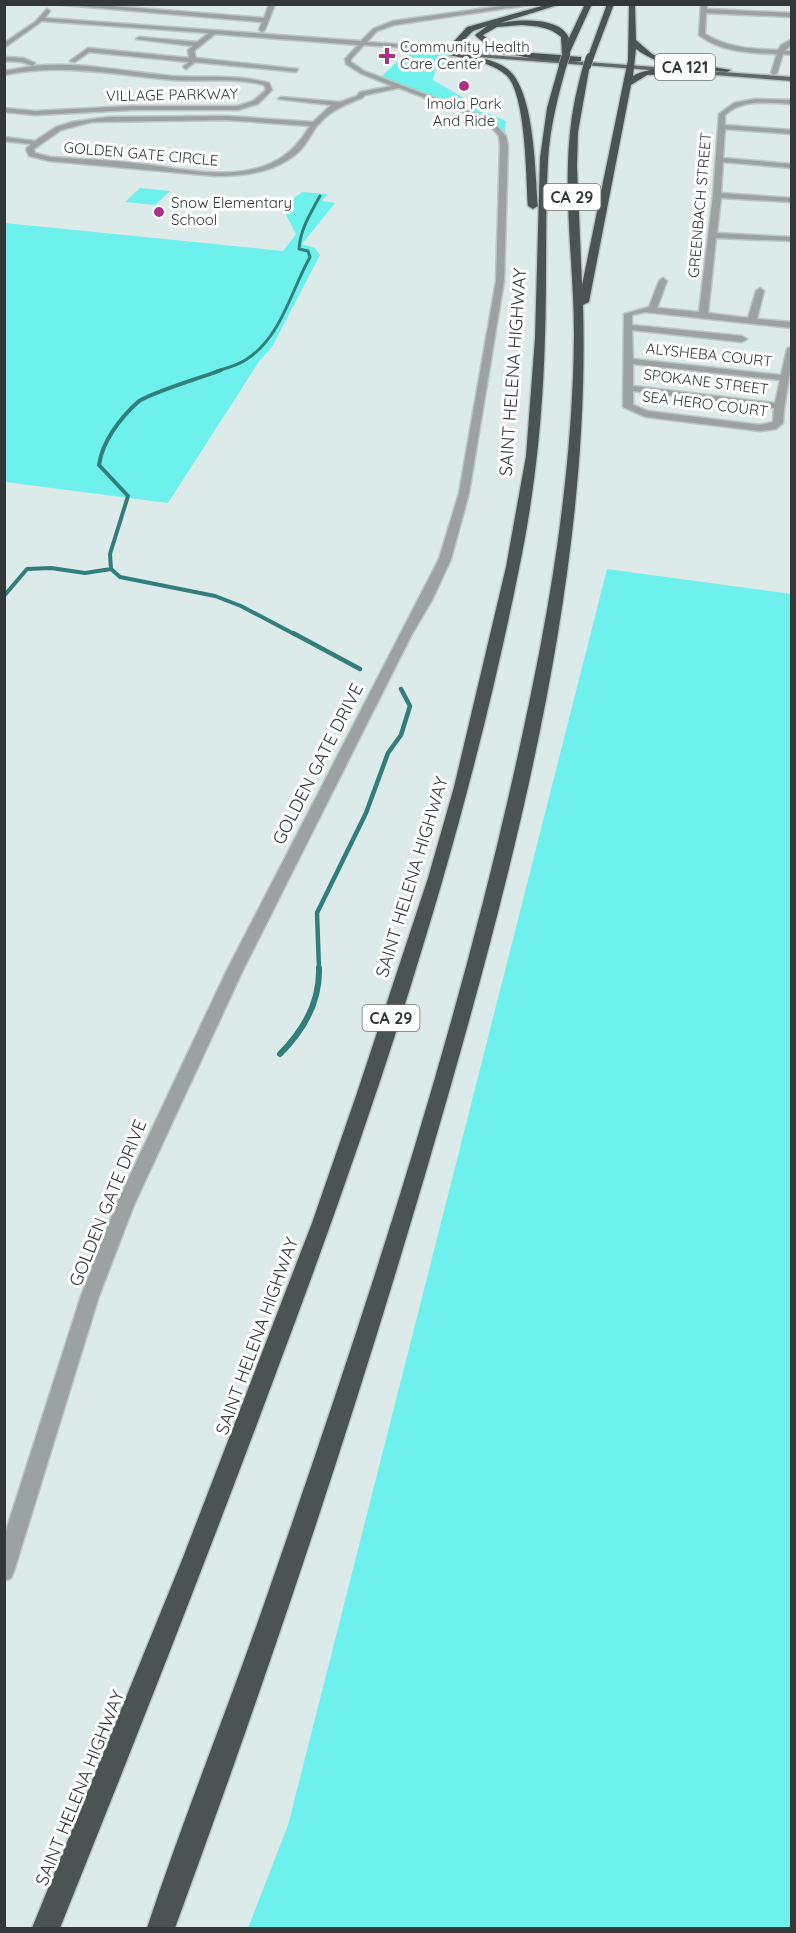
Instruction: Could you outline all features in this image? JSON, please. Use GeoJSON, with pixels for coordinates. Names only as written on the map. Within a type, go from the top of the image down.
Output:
{"type":"FeatureCollection","features":[{"type":"Feature","properties":{"kind":"highway"},"geometry":{"type":"LineString","coordinates":[[540,318],[527,125],[518,88],[511,75],[495,65],[451,51],[470,29],[558,4]]}},
{"type":"Feature","properties":{"kind":"highway","name":"SAINT HELENA HIGHWAY"},"geometry":{"type":"LineString","coordinates":[[46,1929],[262,1384],[368,1090],[436,878],[482,709],[521,522],[532,456],[540,318],[544,158],[551,108],[589,4]]}},
{"type":"Feature","properties":{"kind":"highway","name":"CA 29"},"geometry":{"type":"LineString","coordinates":[[161,1929],[283,1586],[344,1404],[430,1126],[468,991],[516,798],[549,636],[573,460],[579,330],[572,157],[578,108],[589,61],[611,4]]}},
{"type":"Feature","properties":{"kind":"highway"},"geometry":{"type":"LineString","coordinates":[[579,330],[628,84],[631,65],[632,4]]}},
{"type":"Feature","properties":{"kind":"highway","name":"CA 121"},"geometry":{"type":"LineString","coordinates":[[502,24],[550,26],[560,30],[565,36],[569,59],[504,49],[485,41],[479,34],[489,27],[502,24]]}},
{"type":"Feature","properties":{"kind":"highway"},"geometry":{"type":"LineString","coordinates":[[631,39],[637,49],[654,58],[727,72]]}},
{"type":"Feature","properties":{"kind":"highway","name":"CA 121"},"geometry":{"type":"LineString","coordinates":[[628,84],[639,75],[655,72],[727,72]]}},
{"type":"Feature","properties":{"kind":"main road"},"geometry":{"type":"LineString","coordinates":[[451,51],[631,65]]}},
{"type":"Feature","properties":{"kind":"main road","name":"CA 121"},"geometry":{"type":"LineString","coordinates":[[569,59],[792,77]]}},
{"type":"Feature","properties":{"kind":"main road","name":"CA 121"},"geometry":{"type":"LineString","coordinates":[[727,72],[792,77]]}},
{"type":"Feature","properties":{"kind":"street"},"geometry":{"type":"LineString","coordinates":[[4,46],[40,19],[54,4],[266,20]]}},
{"type":"Feature","properties":{"kind":"street"},"geometry":{"type":"LineString","coordinates":[[258,36],[272,4]]}},
{"type":"Feature","properties":{"kind":"street"},"geometry":{"type":"LineString","coordinates":[[361,44],[375,30],[405,20],[507,9],[532,4]]}},
{"type":"Feature","properties":{"kind":"street"},"geometry":{"type":"LineString","coordinates":[[792,15],[704,8],[702,35],[710,41],[731,48],[792,53]]}},
{"type":"Feature","properties":{"kind":"street"},"geometry":{"type":"LineString","coordinates":[[40,19],[569,59]]}},
{"type":"Feature","properties":{"kind":"street"},"geometry":{"type":"LineString","coordinates":[[15,31],[25,31]]}},
{"type":"Feature","properties":{"kind":"street"},"geometry":{"type":"LineString","coordinates":[[193,61],[191,50],[213,33]]}},
{"type":"Feature","properties":{"kind":"street"},"geometry":{"type":"LineString","coordinates":[[139,38],[211,42]]}},
{"type":"Feature","properties":{"kind":"street"},"geometry":{"type":"LineString","coordinates":[[774,74],[779,52],[783,46],[792,41]]}},
{"type":"Feature","properties":{"kind":"street","name":"GOLDEN GATE DRIVE"},"geometry":{"type":"LineString","coordinates":[[4,1571],[90,1296],[125,1205],[235,970],[400,645],[426,600],[445,559],[461,502],[500,280],[504,146],[502,136],[488,120],[352,68],[348,63],[350,54],[361,44]]}},
{"type":"Feature","properties":{"kind":"street"},"geometry":{"type":"LineString","coordinates":[[73,61],[88,50],[296,70]]}},
{"type":"Feature","properties":{"kind":"street","name":"VILLAGE PARKWAY"},"geometry":{"type":"LineString","coordinates":[[4,61],[29,68]]}},
{"type":"Feature","properties":{"kind":"street"},"geometry":{"type":"LineString","coordinates":[[174,78],[193,61]]}},
{"type":"Feature","properties":{"kind":"street","name":"VILLAGE PARKWAY"},"geometry":{"type":"LineString","coordinates":[[4,73],[29,68],[74,66],[174,78],[249,79],[267,84],[268,90],[265,96],[250,106],[238,108],[132,108],[35,113],[4,110]]}},
{"type":"Feature","properties":{"kind":"street","name":"GOLDEN GATE CIRCLE"},"geometry":{"type":"LineString","coordinates":[[315,124],[227,118],[102,119],[58,128],[30,149],[32,154],[50,159],[227,176],[268,167],[286,157],[308,137],[325,112],[340,104],[360,97],[370,98],[393,92],[400,87]]}},
{"type":"Feature","properties":{"kind":"street"},"geometry":{"type":"LineString","coordinates":[[281,99],[340,104]]}},
{"type":"Feature","properties":{"kind":"street","name":"GREENBACH STREET"},"geometry":{"type":"LineString","coordinates":[[703,315],[717,195],[722,114],[735,105],[764,101],[792,102]]}},
{"type":"Feature","properties":{"kind":"street"},"geometry":{"type":"LineString","coordinates":[[721,127],[792,132]]}},
{"type":"Feature","properties":{"kind":"street"},"geometry":{"type":"LineString","coordinates":[[4,139],[36,143]]}},
{"type":"Feature","properties":{"kind":"street"},"geometry":{"type":"LineString","coordinates":[[719,160],[792,165]]}},
{"type":"Feature","properties":{"kind":"street"},"geometry":{"type":"LineString","coordinates":[[717,195],[792,200]]}},
{"type":"Feature","properties":{"kind":"street"},"geometry":{"type":"LineString","coordinates":[[712,235],[792,239]]}},
{"type":"Feature","properties":{"kind":"street"},"geometry":{"type":"LineString","coordinates":[[652,310],[663,281]]}},
{"type":"Feature","properties":{"kind":"street"},"geometry":{"type":"LineString","coordinates":[[739,350],[760,291]]}},
{"type":"Feature","properties":{"kind":"street"},"geometry":{"type":"LineString","coordinates":[[629,388],[628,314],[645,309],[792,325]]}},
{"type":"Feature","properties":{"kind":"street"},"geometry":{"type":"LineString","coordinates":[[628,327],[742,339]]}},
{"type":"Feature","properties":{"kind":"street"},"geometry":{"type":"LineString","coordinates":[[779,406],[785,378],[790,368],[792,349]]}},
{"type":"Feature","properties":{"kind":"street","name":"ALYSHEBA COURT"},"geometry":{"type":"LineString","coordinates":[[628,361],[785,378]]}},
{"type":"Feature","properties":{"kind":"street","name":"SPOKANE STREET"},"geometry":{"type":"LineString","coordinates":[[629,388],[779,406]]}},
{"type":"Feature","properties":{"kind":"street","name":"SEA HERO COURT"},"geometry":{"type":"LineString","coordinates":[[629,388],[628,407],[645,414],[760,428],[773,427],[778,423],[779,406]]}},
{"type":"Feature","properties":{"kind":"shaded area"},"geometry":{"type":"Polygon","coordinates":[[[409,50],[452,53],[455,64],[436,68],[433,80],[469,101],[465,103],[506,121],[504,146],[502,136],[488,120],[379,79],[409,50]]]}},
{"type":"Feature","properties":{"kind":"shaded area"},"geometry":{"type":"Polygon","coordinates":[[[140,188],[170,191],[155,205],[125,202],[140,188]]]}},
{"type":"Feature","properties":{"kind":"shaded area"},"geometry":{"type":"Polygon","coordinates":[[[302,192],[327,194],[322,201],[335,203],[302,244],[315,248],[320,255],[272,347],[260,360],[168,503],[5,482],[5,223],[283,251],[296,234],[285,213],[289,202],[302,192]]]}},
{"type":"Feature","properties":{"kind":"shaded area"},"geometry":{"type":"Polygon","coordinates":[[[607,569],[791,594],[791,1928],[248,1928],[288,1825],[607,569]]]}},
{"type":"Feature","properties":{"kind":"waterway"},"geometry":{"type":"LineString","coordinates":[[217,371],[237,365],[247,359],[259,350],[277,326],[310,257],[308,251],[299,249],[301,235],[320,196]]}},
{"type":"Feature","properties":{"kind":"waterway"},"geometry":{"type":"LineString","coordinates":[[111,569],[110,554],[128,496],[99,465],[108,439],[125,415],[144,398],[221,370]]}},
{"type":"Feature","properties":{"kind":"waterway"},"geometry":{"type":"LineString","coordinates":[[4,596],[27,569],[51,568],[85,573],[111,569]]}},
{"type":"Feature","properties":{"kind":"waterway"},"geometry":{"type":"LineString","coordinates":[[111,569],[120,577],[215,596],[241,606],[296,635]]}},
{"type":"Feature","properties":{"kind":"waterway"},"geometry":{"type":"LineString","coordinates":[[293,633],[360,669]]}},
{"type":"Feature","properties":{"kind":"waterway"},"geometry":{"type":"LineString","coordinates":[[319,969],[317,913],[366,813],[388,753],[401,735],[410,706],[401,689]]}},
{"type":"Feature","properties":{"kind":"waterway"},"geometry":{"type":"LineString","coordinates":[[280,1054],[303,1026],[317,993],[319,969]]}},
{"type":"Feature","properties":{"kind":"place","name":"Community Health Care Center"},"geometry":{"type":"Point","coordinates":[387,56]}},
{"type":"Feature","properties":{"kind":"place","name":"Imola Park And Ride"},"geometry":{"type":"Point","coordinates":[464,86]}},
{"type":"Feature","properties":{"kind":"place","name":"Snow Elementary School"},"geometry":{"type":"Point","coordinates":[159,212]}}]}
